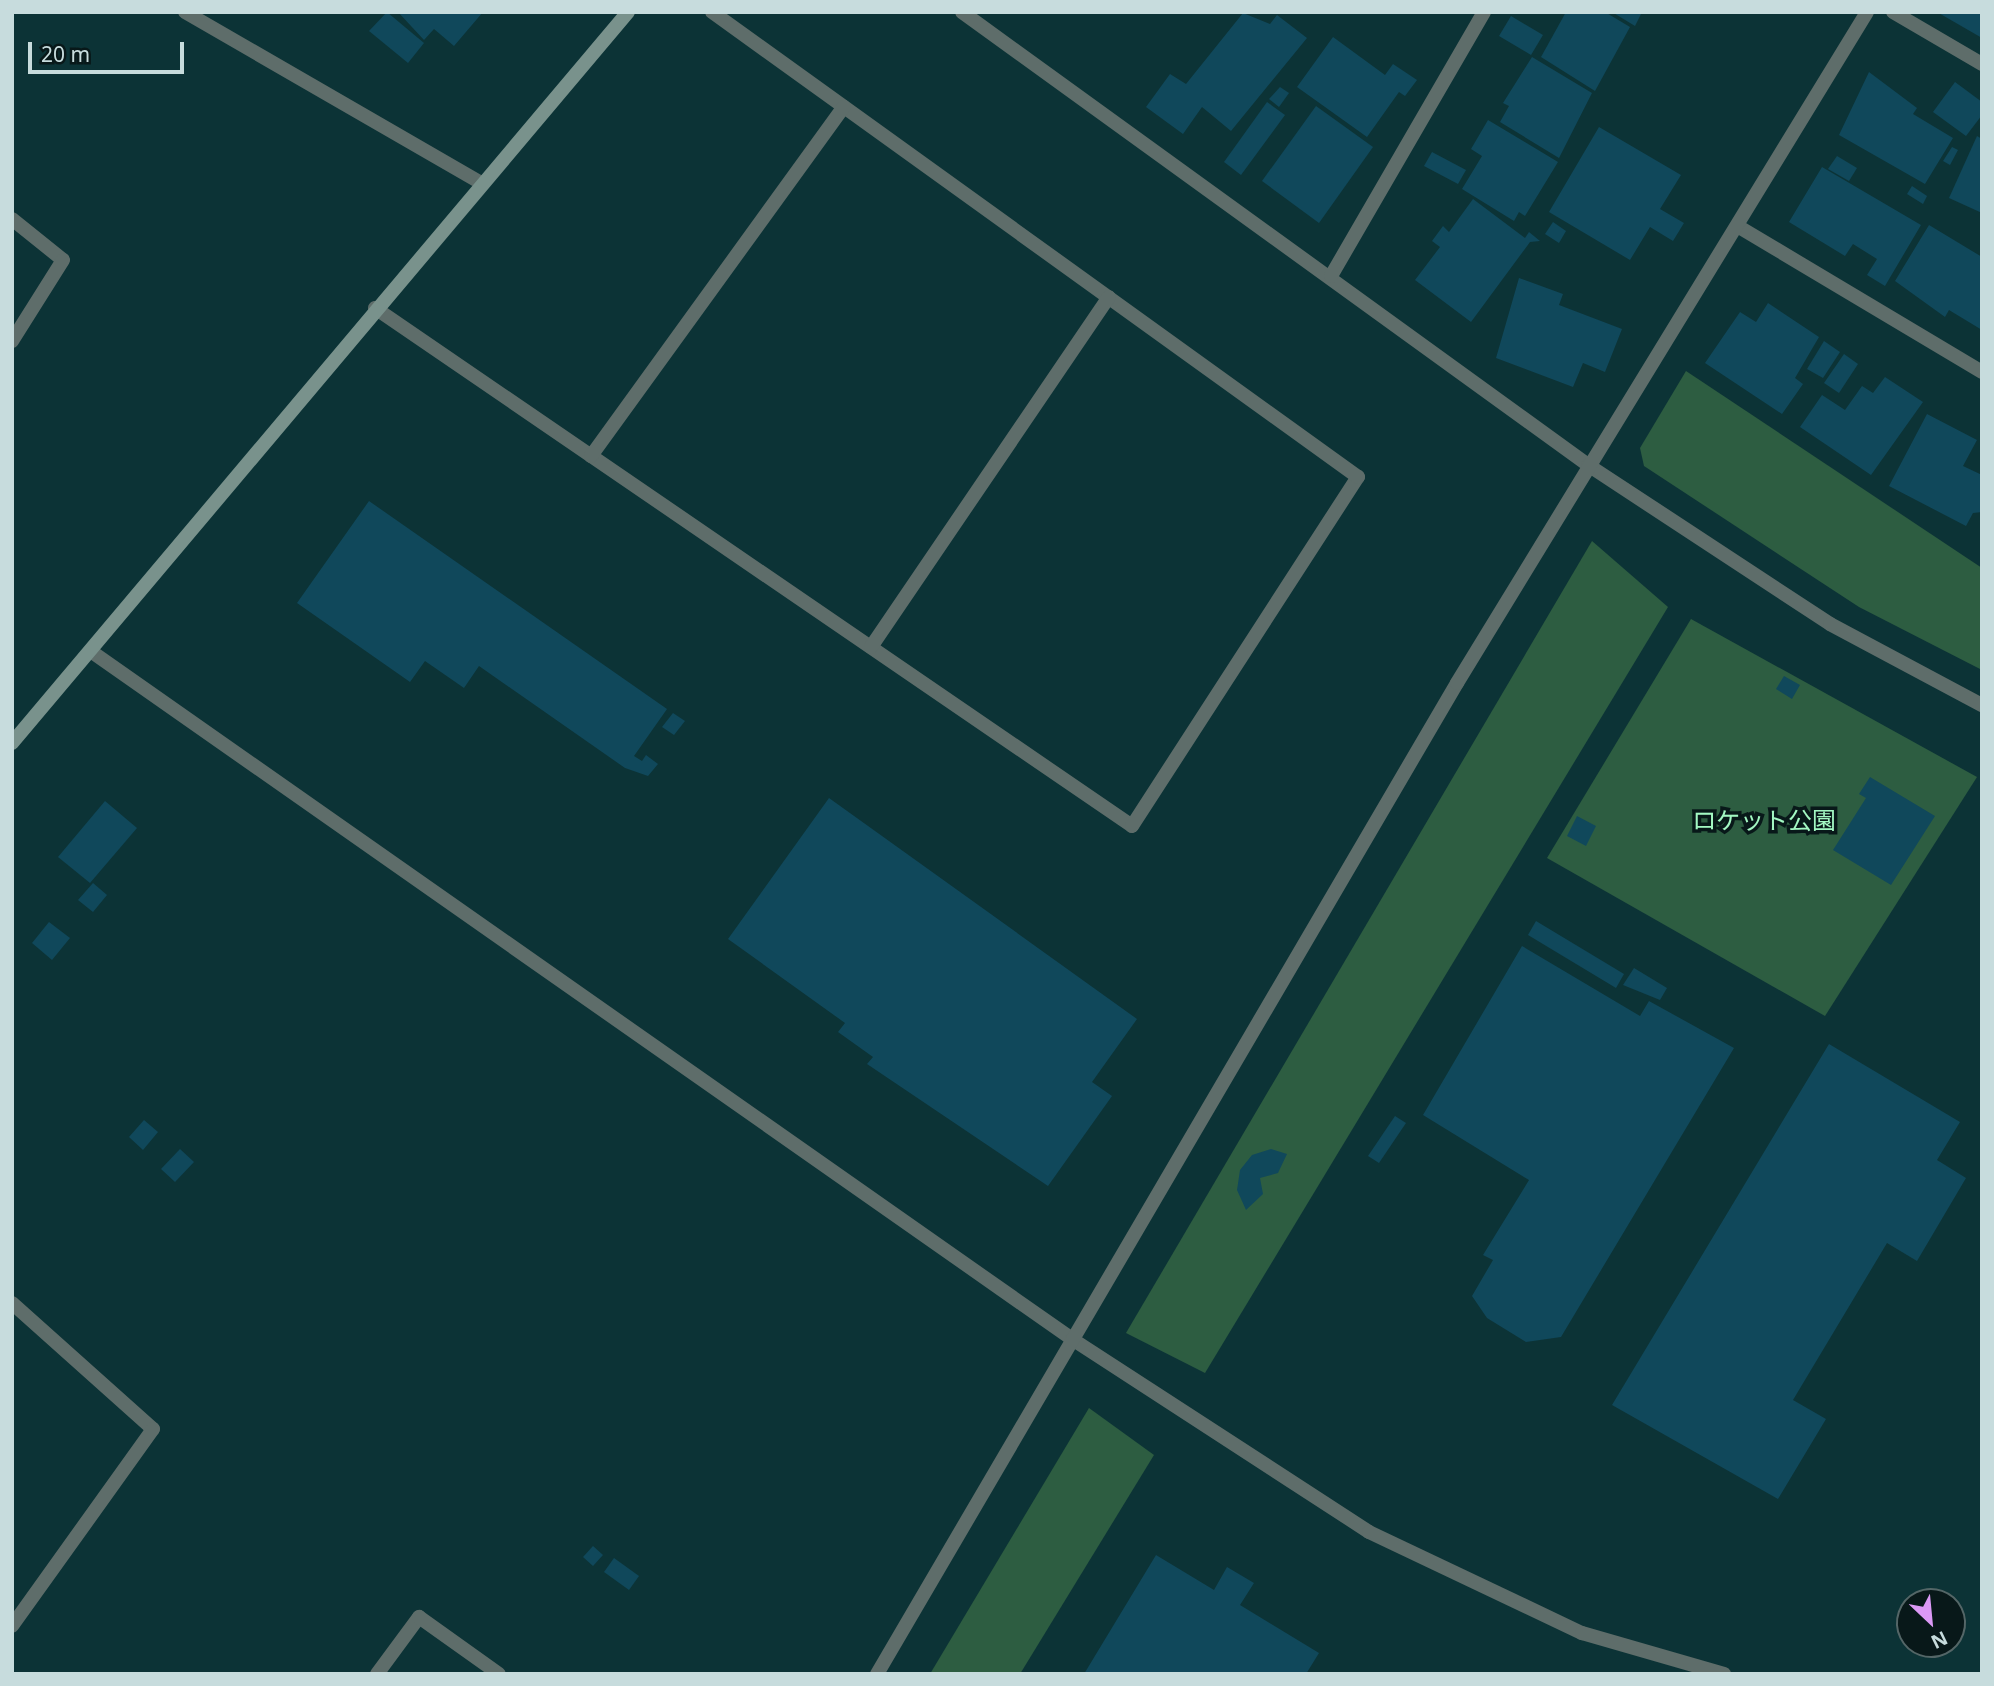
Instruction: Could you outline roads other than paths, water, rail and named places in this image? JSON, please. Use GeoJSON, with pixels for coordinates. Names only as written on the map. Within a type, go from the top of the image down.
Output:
{"type":"FeatureCollection","features":[{"type":"Feature","properties":{"kind":"street"},"geometry":{"type":"LineString","coordinates":[[185,12],[480,182]]}},
{"type":"Feature","properties":{"kind":"street"},"geometry":{"type":"LineString","coordinates":[[12,743],[92,652],[480,182],[628,12]]}},
{"type":"Feature","properties":{"kind":"street"},"geometry":{"type":"LineString","coordinates":[[375,308],[1132,826],[1357,477],[712,12]]}},
{"type":"Feature","properties":{"kind":"street"},"geometry":{"type":"LineString","coordinates":[[962,12],[1331,276],[1588,465],[1830,624],[1982,705]]}},
{"type":"Feature","properties":{"kind":"street"},"geometry":{"type":"LineString","coordinates":[[1331,276],[1484,12]]}},
{"type":"Feature","properties":{"kind":"street"},"geometry":{"type":"LineString","coordinates":[[877,1674],[1588,465],[1739,227],[1867,12]]}},
{"type":"Feature","properties":{"kind":"street"},"geometry":{"type":"LineString","coordinates":[[1893,12],[1982,64]]}},
{"type":"Feature","properties":{"kind":"street"},"geometry":{"type":"LineString","coordinates":[[591,456],[844,107]]}},
{"type":"Feature","properties":{"kind":"street"},"geometry":{"type":"LineString","coordinates":[[12,219],[63,260],[12,341]]}},
{"type":"Feature","properties":{"kind":"street"},"geometry":{"type":"LineString","coordinates":[[1739,227],[1982,372]]}},
{"type":"Feature","properties":{"kind":"street"},"geometry":{"type":"LineString","coordinates":[[870,647],[1109,297]]}},
{"type":"Feature","properties":{"kind":"street"},"geometry":{"type":"LineString","coordinates":[[92,652],[1072,1339],[1369,1532],[1582,1633],[1724,1674]]}},
{"type":"Feature","properties":{"kind":"street"},"geometry":{"type":"LineString","coordinates":[[12,1303],[153,1429],[12,1626]]}},
{"type":"Feature","properties":{"kind":"street"},"geometry":{"type":"LineString","coordinates":[[377,1674],[419,1617],[499,1674]]}},
{"type":"Feature","properties":{"kind":"park label","name":"ロケット公園"},"geometry":{"type":"Point","coordinates":[1764,820]}}]}
